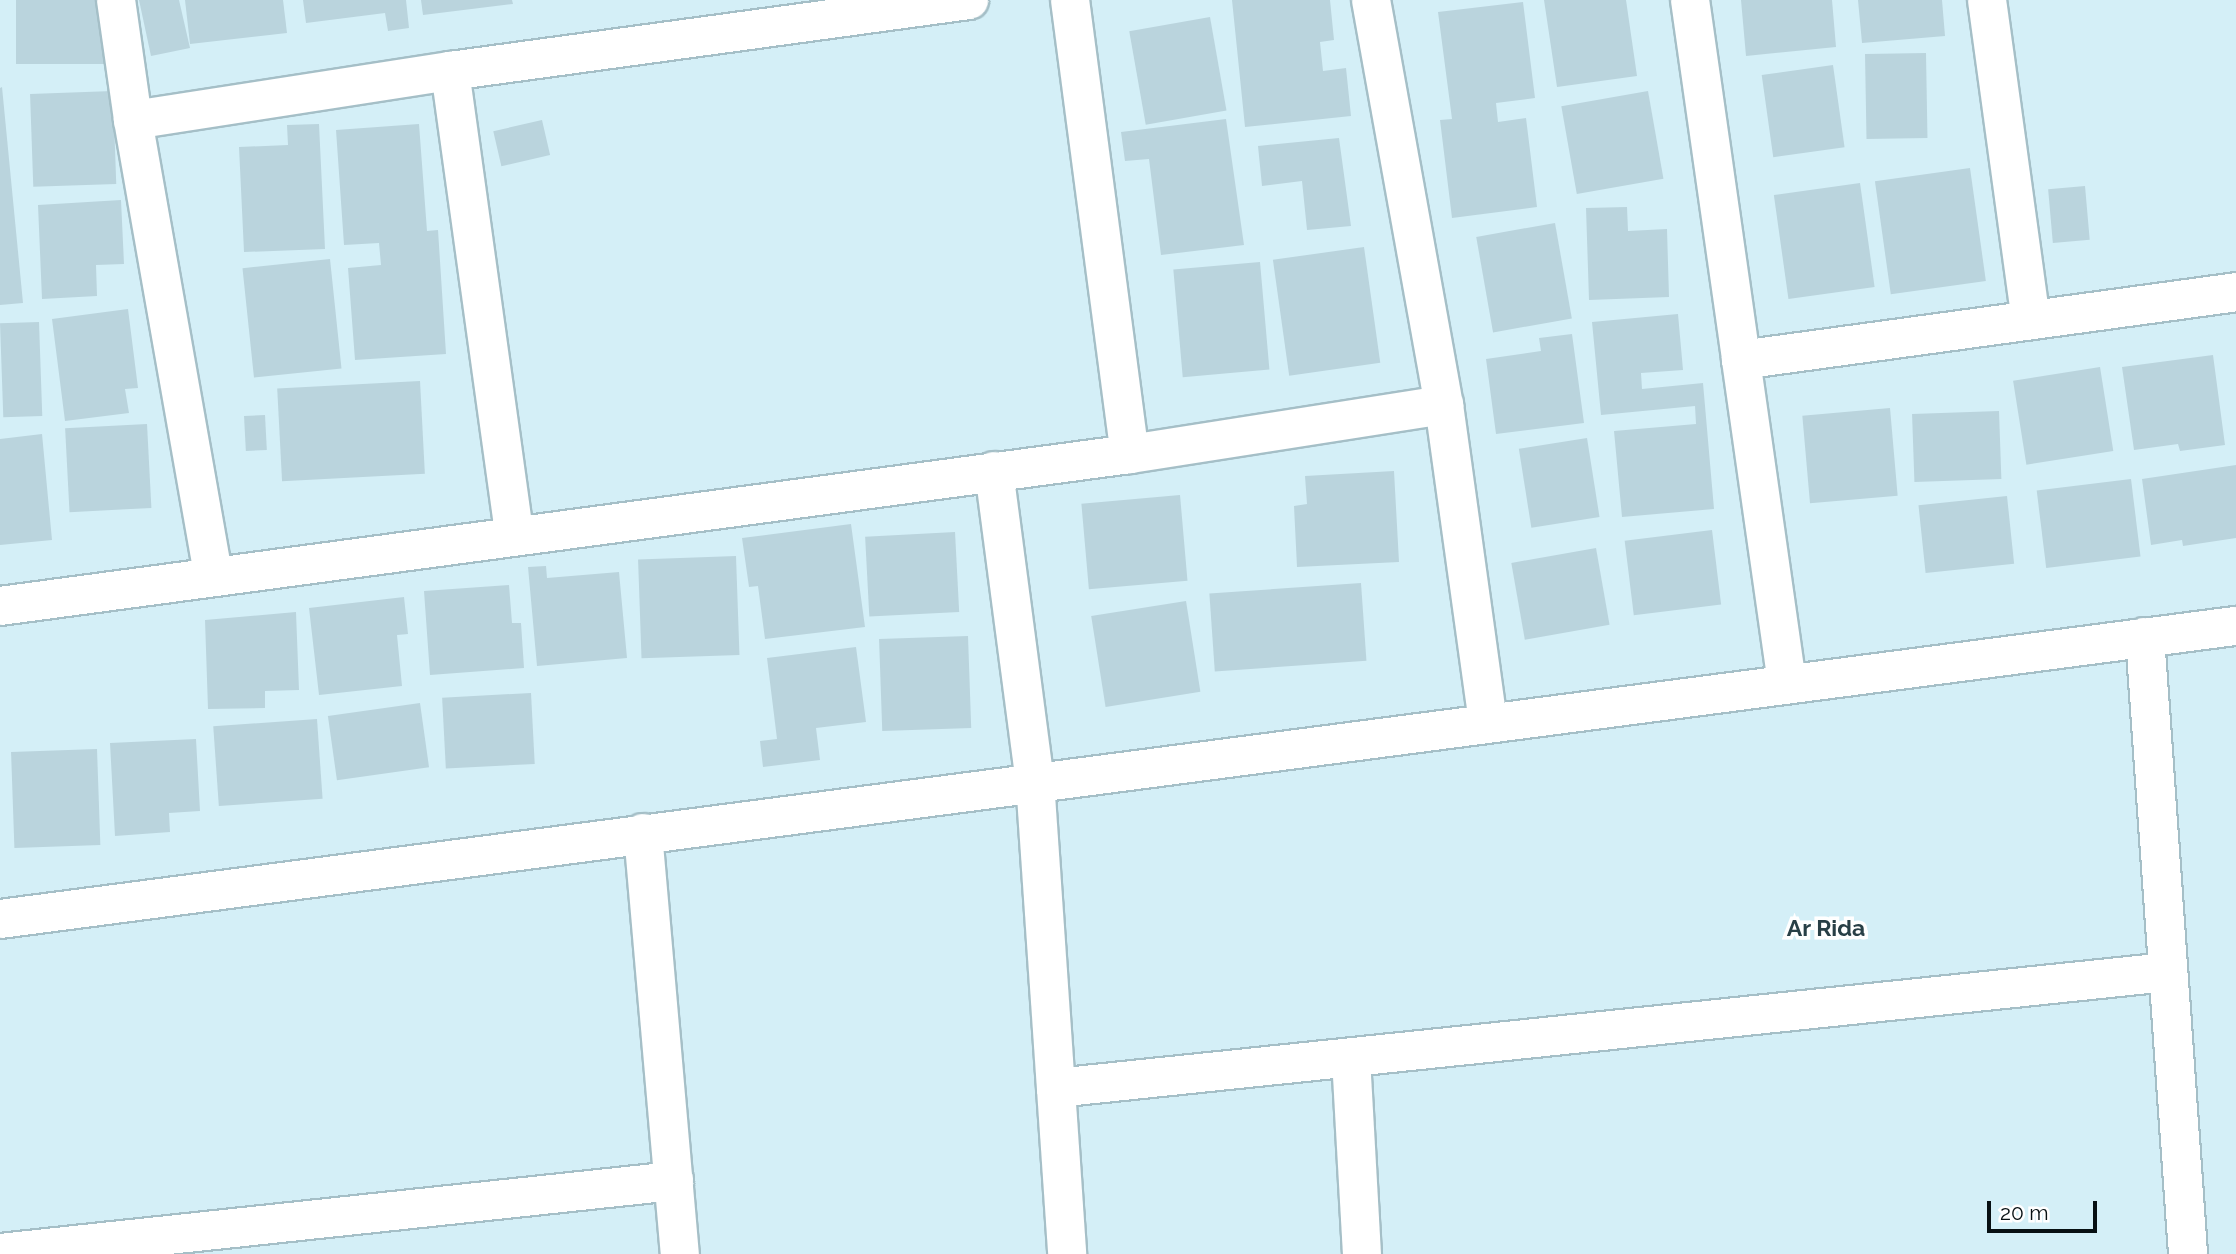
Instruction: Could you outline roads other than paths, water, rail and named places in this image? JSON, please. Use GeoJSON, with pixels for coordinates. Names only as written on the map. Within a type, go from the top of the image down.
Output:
{"type":"FeatureCollection","features":[{"type":"Feature","properties":{"kind":"street"},"geometry":{"type":"LineString","coordinates":[[116,0],[133,120],[213,576]]}},
{"type":"Feature","properties":{"kind":"street"},"geometry":{"type":"LineString","coordinates":[[133,120],[450,71],[969,0]]}},
{"type":"Feature","properties":{"kind":"street"},"geometry":{"type":"LineString","coordinates":[[1070,0],[1130,454]]}},
{"type":"Feature","properties":{"kind":"street"},"geometry":{"type":"LineString","coordinates":[[1371,0],[1444,405],[1488,722]]}},
{"type":"Feature","properties":{"kind":"street"},"geometry":{"type":"LineString","coordinates":[[1690,0],[1787,684]]}},
{"type":"Feature","properties":{"kind":"street"},"geometry":{"type":"LineString","coordinates":[[1987,0],[2031,320]]}},
{"type":"Feature","properties":{"kind":"street"},"geometry":{"type":"LineString","coordinates":[[450,71],[514,533]]}},
{"type":"Feature","properties":{"kind":"street"},"geometry":{"type":"LineString","coordinates":[[1741,360],[2236,292]]}},
{"type":"Feature","properties":{"kind":"street"},"geometry":{"type":"LineString","coordinates":[[0,606],[514,533],[1130,454],[1444,405]]}},
{"type":"Feature","properties":{"kind":"street"},"geometry":{"type":"LineString","coordinates":[[994,471],[1035,781],[1067,1254]]}},
{"type":"Feature","properties":{"kind":"street"},"geometry":{"type":"LineString","coordinates":[[0,919],[1035,781],[2236,626]]}},
{"type":"Feature","properties":{"kind":"street"},"geometry":{"type":"LineString","coordinates":[[2145,637],[2188,1254]]}},
{"type":"Feature","properties":{"kind":"street"},"geometry":{"type":"LineString","coordinates":[[643,833],[680,1254]]}},
{"type":"Feature","properties":{"kind":"street"},"geometry":{"type":"LineString","coordinates":[[1056,1088],[2168,972]]}},
{"type":"Feature","properties":{"kind":"street"},"geometry":{"type":"LineString","coordinates":[[1351,1058],[1362,1254]]}},
{"type":"Feature","properties":{"kind":"street"},"geometry":{"type":"LineString","coordinates":[[0,1254],[674,1181]]}},
{"type":"Feature","properties":{"kind":"district","name":"Ar Rida"},"geometry":{"type":"Point","coordinates":[1826,928]}}]}
